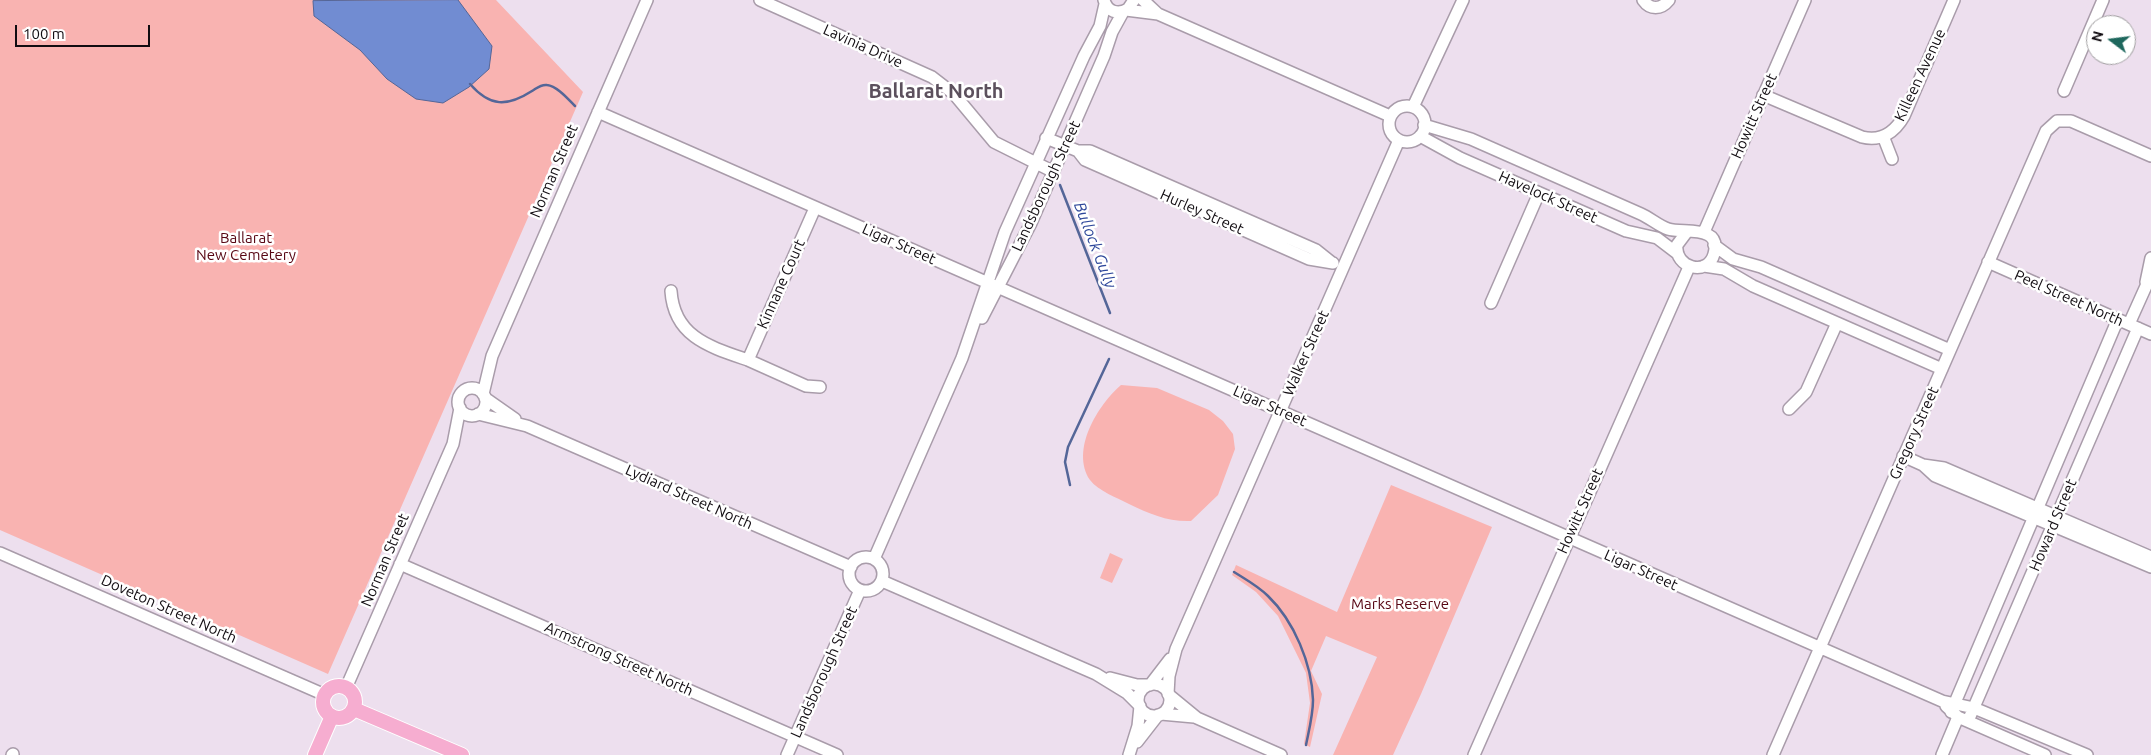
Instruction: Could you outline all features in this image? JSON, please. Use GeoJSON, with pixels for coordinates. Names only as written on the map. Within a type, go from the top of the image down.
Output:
{"type":"FeatureCollection","features":[{"type":"Feature","properties":{"kind":"main road"},"geometry":{"type":"LineString","coordinates":[[332,688],[346,688],[355,699],[354,709],[342,718],[332,716],[325,709],[325,695],[332,688]]}},
{"type":"Feature","properties":{"kind":"main road"},"geometry":{"type":"LineString","coordinates":[[354,709],[462,755]]}},
{"type":"Feature","properties":{"kind":"main road"},"geometry":{"type":"LineString","coordinates":[[315,755],[332,716]]}},
{"type":"Feature","properties":{"kind":"street","name":"Norman Street"},"geometry":{"type":"LineString","coordinates":[[470,389],[492,356],[647,0]]}},
{"type":"Feature","properties":{"kind":"street","name":"Lavinia Drive"},"geometry":{"type":"LineString","coordinates":[[760,0],[932,77],[954,94],[994,142],[1054,172]]}},
{"type":"Feature","properties":{"kind":"street","name":"Landsborough Street"},"geometry":{"type":"LineString","coordinates":[[874,559],[993,285],[1054,172],[1104,56],[1112,32],[1134,0]]}},
{"type":"Feature","properties":{"kind":"street"},"geometry":{"type":"LineString","coordinates":[[1143,0],[1158,14]]}},
{"type":"Feature","properties":{"kind":"street"},"geometry":{"type":"LineString","coordinates":[[1413,107],[1463,0]]}},
{"type":"Feature","properties":{"kind":"street"},"geometry":{"type":"LineString","coordinates":[[1643,0],[1648,6],[1657,8],[1663,6],[1669,0]]}},
{"type":"Feature","properties":{"kind":"street","name":"Howitt Street"},"geometry":{"type":"LineString","coordinates":[[1704,232],[1805,0]]}},
{"type":"Feature","properties":{"kind":"street","name":"Killeen Avenue"},"geometry":{"type":"LineString","coordinates":[[1763,95],[1857,136],[1870,139],[1883,136],[1893,130],[1900,122],[1954,0]]}},
{"type":"Feature","properties":{"kind":"street"},"geometry":{"type":"LineString","coordinates":[[2064,91],[2103,0]]}},
{"type":"Feature","properties":{"kind":"street","name":"Landsborough Street"},"geometry":{"type":"LineString","coordinates":[[993,285],[1005,232],[1046,138],[1100,26],[1104,1]]}},
{"type":"Feature","properties":{"kind":"street"},"geometry":{"type":"LineString","coordinates":[[1104,1],[1113,12],[1125,11],[1158,14],[1390,116]]}},
{"type":"Feature","properties":{"kind":"street"},"geometry":{"type":"LineString","coordinates":[[1413,107],[1422,114],[1422,131],[1410,141],[1399,140],[1389,127],[1390,116],[1397,108],[1413,107]]}},
{"type":"Feature","properties":{"kind":"street","name":"Ligar Street"},"geometry":{"type":"LineString","coordinates":[[598,112],[1942,701],[1958,713],[2044,755]]}},
{"type":"Feature","properties":{"kind":"street","name":"Gregory Street"},"geometry":{"type":"LineString","coordinates":[[1773,755],[2046,131],[2056,122],[2064,120],[2078,124],[2151,156]]}},
{"type":"Feature","properties":{"kind":"street","name":"Havelock Street"},"geometry":{"type":"LineString","coordinates":[[1422,131],[1460,158],[1626,231],[1657,238],[1678,254]]}},
{"type":"Feature","properties":{"kind":"street","name":"Havelock Street"},"geometry":{"type":"LineString","coordinates":[[1422,131],[1471,139],[1641,214],[1666,228],[1686,233]]}},
{"type":"Feature","properties":{"kind":"street"},"geometry":{"type":"LineString","coordinates":[[1883,136],[1892,159]]}},
{"type":"Feature","properties":{"kind":"street","name":"Hurley Street"},"geometry":{"type":"LineString","coordinates":[[1046,138],[1078,151],[1090,151],[1307,246],[1344,268]]}},
{"type":"Feature","properties":{"kind":"street","name":"Walker Street"},"geometry":{"type":"LineString","coordinates":[[1168,694],[1169,676],[1176,649],[1399,140]]}},
{"type":"Feature","properties":{"kind":"street"},"geometry":{"type":"LineString","coordinates":[[1491,303],[1539,193]]}},
{"type":"Feature","properties":{"kind":"street","name":"Kinnane Court"},"geometry":{"type":"LineString","coordinates":[[748,360],[815,208]]}},
{"type":"Feature","properties":{"kind":"street"},"geometry":{"type":"LineString","coordinates":[[1942,369],[1753,286],[1724,269],[1704,266],[1689,267],[1681,261],[1678,254],[1678,242],[1686,233],[1697,230],[1704,232],[1709,236],[1714,245],[1733,259],[1761,266],[1950,350]]}},
{"type":"Feature","properties":{"kind":"street"},"geometry":{"type":"LineString","coordinates":[[1704,266],[1713,256],[1714,245]]}},
{"type":"Feature","properties":{"kind":"street"},"geometry":{"type":"LineString","coordinates":[[2128,324],[2148,280],[2151,258]]}},
{"type":"Feature","properties":{"kind":"street","name":"Peel Street North"},"geometry":{"type":"LineString","coordinates":[[1988,262],[2151,334]]}},
{"type":"Feature","properties":{"kind":"street","name":"Howitt Street"},"geometry":{"type":"LineString","coordinates":[[1474,755],[1689,267]]}},
{"type":"Feature","properties":{"kind":"street"},"geometry":{"type":"LineString","coordinates":[[671,291],[676,318],[687,331],[700,341],[806,386],[820,387]]}},
{"type":"Feature","properties":{"kind":"street"},"geometry":{"type":"LineString","coordinates":[[1789,410],[1806,392],[1837,323]]}},
{"type":"Feature","properties":{"kind":"street","name":"Howard Street"},"geometry":{"type":"LineString","coordinates":[[1942,755],[2035,513],[2128,324]]}},
{"type":"Feature","properties":{"kind":"street","name":"Howard Street"},"geometry":{"type":"LineString","coordinates":[[1958,713],[1974,708],[2054,521],[2128,324]]}},
{"type":"Feature","properties":{"kind":"street","name":"Norman Street"},"geometry":{"type":"LineString","coordinates":[[484,396],[492,356]]}},
{"type":"Feature","properties":{"kind":"street"},"geometry":{"type":"LineString","coordinates":[[470,389],[477,389],[484,396],[484,408],[476,415],[465,414],[460,408],[459,397],[470,389]]}},
{"type":"Feature","properties":{"kind":"street","name":"Lydiard Street North"},"geometry":{"type":"LineString","coordinates":[[484,396],[527,426]]}},
{"type":"Feature","properties":{"kind":"street","name":"Norman Street"},"geometry":{"type":"LineString","coordinates":[[346,688],[453,444],[460,408]]}},
{"type":"Feature","properties":{"kind":"street","name":"Norman Street"},"geometry":{"type":"LineString","coordinates":[[453,444],[476,415]]}},
{"type":"Feature","properties":{"kind":"street","name":"Lydiard Street North"},"geometry":{"type":"LineString","coordinates":[[476,415],[527,426],[851,567]]}},
{"type":"Feature","properties":{"kind":"street"},"geometry":{"type":"LineString","coordinates":[[1903,456],[1923,465],[1935,476],[2151,557]]}},
{"type":"Feature","properties":{"kind":"street"},"geometry":{"type":"LineString","coordinates":[[2054,521],[2151,567]]}},
{"type":"Feature","properties":{"kind":"street","name":"Doveton Street North"},"geometry":{"type":"LineString","coordinates":[[0,553],[325,695]]}},
{"type":"Feature","properties":{"kind":"street"},"geometry":{"type":"LineString","coordinates":[[861,558],[874,559],[882,567],[882,581],[873,590],[860,590],[851,582],[851,567],[861,558]]}},
{"type":"Feature","properties":{"kind":"street","name":"Armstrong Street North"},"geometry":{"type":"LineString","coordinates":[[400,564],[837,755]]}},
{"type":"Feature","properties":{"kind":"street"},"geometry":{"type":"LineString","coordinates":[[882,581],[1096,674],[1127,693],[1147,714],[1197,718]]}},
{"type":"Feature","properties":{"kind":"street","name":"Landsborough Street"},"geometry":{"type":"LineString","coordinates":[[787,755],[860,590]]}},
{"type":"Feature","properties":{"kind":"street","name":"Walker Street"},"geometry":{"type":"LineString","coordinates":[[1150,685],[1176,649]]}},
{"type":"Feature","properties":{"kind":"street"},"geometry":{"type":"LineString","coordinates":[[1096,674],[1137,685],[1162,686],[1168,694],[1197,718],[1281,755]]}},
{"type":"Feature","properties":{"kind":"street"},"geometry":{"type":"LineString","coordinates":[[1129,754],[1138,726],[1140,693],[1150,685]]}},
{"type":"Feature","properties":{"kind":"street"},"geometry":{"type":"LineString","coordinates":[[1129,754],[1159,714],[1168,706],[1168,694]]}},
{"type":"Feature","properties":{"kind":"street"},"geometry":{"type":"LineString","coordinates":[[1958,713],[1974,708],[2087,755]]}},
{"type":"Feature","properties":{"kind":"street"},"geometry":{"type":"LineString","coordinates":[[2010,740],[2016,726]]}},
{"type":"Feature","properties":{"kind":"green space","name":"Ballarat New Cemetery"},"geometry":{"type":"Polygon","coordinates":[[[0,0],[496,0],[583,92],[328,674],[0,530],[0,0]]]}},
{"type":"Feature","properties":{"kind":"green space"},"geometry":{"type":"Polygon","coordinates":[[[1121,385],[1157,388],[1209,410],[1223,421],[1233,434],[1235,449],[1218,495],[1191,521],[1167,519],[1144,511],[1103,491],[1090,480],[1085,468],[1083,455],[1089,429],[1104,404],[1121,385]]]}},
{"type":"Feature","properties":{"kind":"green space","name":"Marks Reserve"},"geometry":{"type":"Polygon","coordinates":[[[1391,485],[1492,527],[1393,755],[1333,755],[1377,657],[1326,636],[1311,671],[1322,694],[1310,747],[1304,744],[1310,703],[1306,673],[1278,616],[1256,592],[1232,575],[1236,565],[1337,612],[1391,485]]]}},
{"type":"Feature","properties":{"kind":"green space"},"geometry":{"type":"Polygon","coordinates":[[[1110,553],[1123,559],[1112,583],[1100,578],[1110,553]]]}},
{"type":"Feature","properties":{"kind":"water"},"geometry":{"type":"Polygon","coordinates":[[[458,0],[492,46],[489,69],[469,87],[443,103],[416,99],[387,79],[360,50],[314,16],[313,1],[458,0]]]}},
{"type":"Feature","properties":{"kind":"waterway"},"geometry":{"type":"LineString","coordinates":[[470,84],[485,97],[499,102],[515,100],[541,86],[547,85],[558,90],[575,106]]}},
{"type":"Feature","properties":{"kind":"waterway","name":"Bullock Gully"},"geometry":{"type":"LineString","coordinates":[[1060,185],[1110,313]]}},
{"type":"Feature","properties":{"kind":"waterway","name":"Bullock Gully"},"geometry":{"type":"LineString","coordinates":[[1070,485],[1065,462],[1068,447],[1109,359]]}},
{"type":"Feature","properties":{"kind":"waterway"},"geometry":{"type":"LineString","coordinates":[[1234,572],[1268,596],[1286,618],[1300,644],[1309,672],[1313,700],[1312,717],[1306,745]]}},
{"type":"Feature","properties":{"kind":"district","name":"Ballarat North"},"geometry":{"type":"Point","coordinates":[936,91]}}]}
